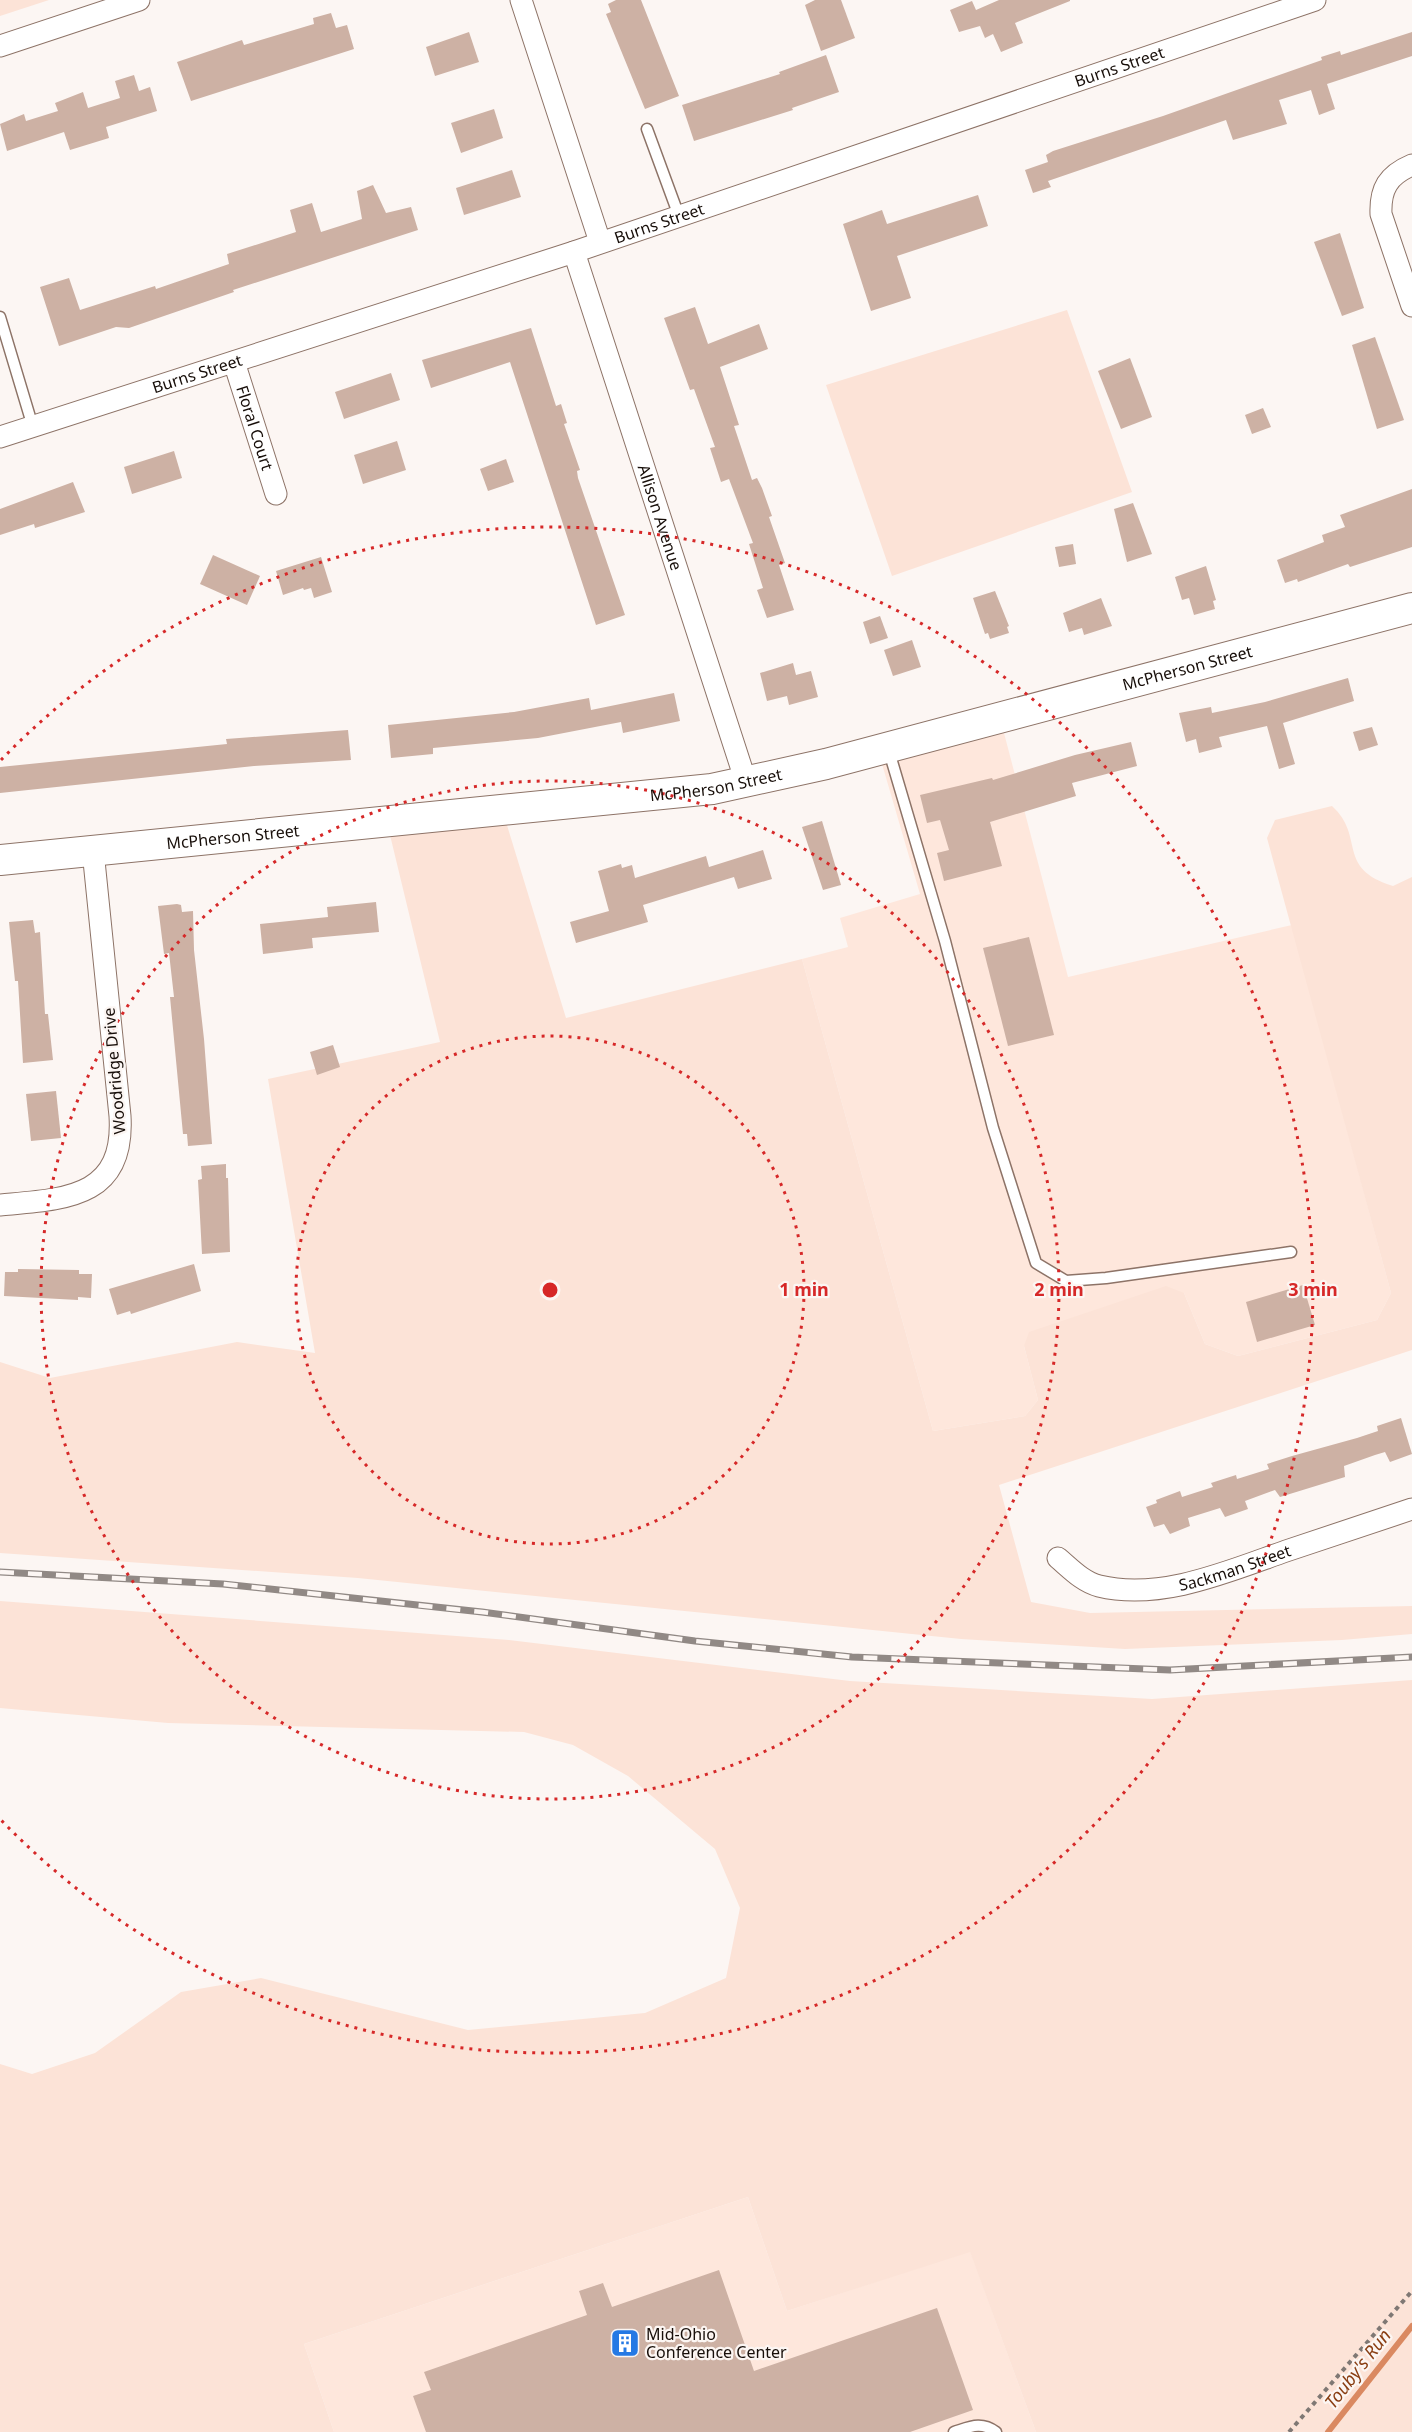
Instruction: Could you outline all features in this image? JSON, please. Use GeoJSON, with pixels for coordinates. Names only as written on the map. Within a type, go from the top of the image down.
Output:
{"type":"FeatureCollection","features":[{"type":"Feature","properties":{"kind":"street"},"geometry":{"type":"LineString","coordinates":[[0,46],[140,0]]}},
{"type":"Feature","properties":{"kind":"street"},"geometry":{"type":"LineString","coordinates":[[521,0],[600,242]]}},
{"type":"Feature","properties":{"kind":"street","name":"Burns Street"},"geometry":{"type":"LineString","coordinates":[[0,437],[574,252],[1315,0]]}},
{"type":"Feature","properties":{"kind":"street"},"geometry":{"type":"LineString","coordinates":[[1412,165],[1398,171],[1388,180],[1380,198],[1381,214],[1412,306]]}},
{"type":"Feature","properties":{"kind":"street","name":"Allison Avenue"},"geometry":{"type":"LineString","coordinates":[[574,252],[746,782]]}},
{"type":"Feature","properties":{"kind":"street","name":"Floral Court"},"geometry":{"type":"LineString","coordinates":[[234,362],[276,494]]}},
{"type":"Feature","properties":{"kind":"street","name":"McPherson Street"},"geometry":{"type":"LineString","coordinates":[[0,860],[678,793],[746,782],[888,748],[1412,608]]}},
{"type":"Feature","properties":{"kind":"street","name":"Woodridge Drive"},"geometry":{"type":"LineString","coordinates":[[0,1205],[64,1199],[87,1190],[107,1174],[117,1155],[121,1136],[120,1116],[93,851]]}},
{"type":"Feature","properties":{"kind":"street","name":"Sackman Street"},"geometry":{"type":"LineString","coordinates":[[1059,1558],[1086,1581],[1100,1586],[1139,1589],[1178,1584],[1230,1570],[1412,1509]]}},
{"type":"Feature","properties":{"kind":"lane"},"geometry":{"type":"LineString","coordinates":[[647,129],[679,216]]}},
{"type":"Feature","properties":{"kind":"lane"},"geometry":{"type":"LineString","coordinates":[[0,317],[33,427]]}},
{"type":"Feature","properties":{"kind":"lane"},"geometry":{"type":"LineString","coordinates":[[888,748],[945,941],[993,1128],[1026,1238],[1036,1263],[1066,1281],[1106,1278],[1291,1252]]}},
{"type":"Feature","properties":{"kind":"lane"},"geometry":{"type":"LineString","coordinates":[[954,2432],[977,2425],[988,2426],[996,2432]]}},
{"type":"Feature","properties":{"kind":"path"},"geometry":{"type":"LineString","coordinates":[[1289,2432],[1412,2291]]}},
{"type":"Feature","properties":{"kind":"shaded area"},"geometry":{"type":"Polygon","coordinates":[[[0,0],[49,0],[0,16],[0,0]]]}},
{"type":"Feature","properties":{"kind":"shaded area"},"geometry":{"type":"Polygon","coordinates":[[[1067,310],[1132,492],[892,576],[826,385],[1067,310]]]}},
{"type":"Feature","properties":{"kind":"shaded area"},"geometry":{"type":"Polygon","coordinates":[[[1004,733],[1068,977],[1292,925],[1391,1293],[1377,1320],[1238,1356],[1205,1344],[1184,1293],[1024,1346],[1038,1400],[1025,1416],[933,1431],[802,959],[848,947],[840,918],[920,894],[882,764],[1004,733]]]}},
{"type":"Feature","properties":{"kind":"shaded area"},"geometry":{"type":"Polygon","coordinates":[[[1332,806],[1348,829],[1357,861],[1364,870],[1375,879],[1393,886],[1412,877],[1412,1350],[999,1485],[1031,1602],[1090,1613],[1412,1606],[1412,1634],[1342,1640],[1125,1649],[961,1639],[358,1578],[0,1553],[0,1362],[50,1378],[237,1342],[315,1353],[268,1079],[440,1042],[390,835],[506,822],[566,1018],[802,959],[933,1431],[1025,1416],[1038,1400],[1024,1346],[1029,1332],[1166,1286],[1184,1293],[1205,1344],[1238,1356],[1377,1320],[1391,1293],[1267,838],[1275,820],[1332,806]]]}},
{"type":"Feature","properties":{"kind":"shaded area"},"geometry":{"type":"Polygon","coordinates":[[[0,1601],[509,1640],[850,1681],[1152,1699],[1412,1680],[1412,2432],[1036,2432],[970,2252],[787,2311],[748,2197],[304,2344],[334,2432],[0,2432],[0,2064],[32,2074],[95,2053],[181,1992],[261,1978],[468,2030],[645,2013],[726,1978],[740,1908],[715,1849],[628,1776],[573,1745],[524,1732],[168,1723],[0,1708],[0,1601]]]}},
{"type":"Feature","properties":{"kind":"shaded area"},"geometry":{"type":"Polygon","coordinates":[[[748,2197],[787,2311],[970,2251],[1036,2432],[334,2432],[304,2344],[748,2197]]]}},
{"type":"Feature","properties":{"kind":"building"},"geometry":{"type":"Polygon","coordinates":[[[616,0],[641,0],[679,96],[645,109],[606,14],[611,12],[608,4],[616,0]]]}},
{"type":"Feature","properties":{"kind":"building"},"geometry":{"type":"Polygon","coordinates":[[[815,0],[841,0],[855,38],[821,51],[805,5],[815,0]]]}},
{"type":"Feature","properties":{"kind":"building"},"geometry":{"type":"Polygon","coordinates":[[[999,0],[1070,1],[1015,23],[1023,43],[1001,52],[993,34],[985,38],[980,26],[959,32],[950,10],[972,1],[976,10],[999,0]]]}},
{"type":"Feature","properties":{"kind":"building"},"geometry":{"type":"Polygon","coordinates":[[[331,13],[336,28],[347,25],[354,49],[191,101],[177,62],[242,40],[244,45],[314,24],[313,18],[331,13]]]}},
{"type":"Feature","properties":{"kind":"building"},"geometry":{"type":"Polygon","coordinates":[[[469,32],[479,62],[435,76],[426,47],[469,32]]]}},
{"type":"Feature","properties":{"kind":"building"},"geometry":{"type":"Polygon","coordinates":[[[1412,32],[1412,56],[1327,84],[1335,109],[1319,115],[1311,90],[1279,100],[1287,124],[1233,140],[1226,120],[1048,181],[1051,187],[1033,193],[1025,170],[1048,162],[1046,155],[1053,151],[1163,116],[1322,60],[1321,57],[1340,51],[1341,55],[1412,32]]]}},
{"type":"Feature","properties":{"kind":"building"},"geometry":{"type":"Polygon","coordinates":[[[826,55],[839,92],[792,108],[793,110],[694,141],[682,105],[780,74],[779,72],[826,55]]]}},
{"type":"Feature","properties":{"kind":"building"},"geometry":{"type":"Polygon","coordinates":[[[134,75],[139,91],[150,87],[157,111],[106,127],[109,138],[70,150],[64,132],[7,151],[0,124],[24,114],[26,121],[58,111],[55,103],[83,92],[88,108],[120,98],[115,81],[134,75]]]}},
{"type":"Feature","properties":{"kind":"building"},"geometry":{"type":"Polygon","coordinates":[[[494,109],[503,138],[461,153],[451,123],[494,109]]]}},
{"type":"Feature","properties":{"kind":"building"},"geometry":{"type":"Polygon","coordinates":[[[512,170],[521,197],[464,215],[456,188],[512,170]]]}},
{"type":"Feature","properties":{"kind":"building"},"geometry":{"type":"Polygon","coordinates":[[[373,185],[386,213],[411,207],[418,230],[233,290],[234,292],[129,328],[116,327],[59,346],[40,287],[69,278],[80,310],[155,286],[156,289],[229,264],[227,254],[296,232],[290,210],[312,203],[321,232],[362,219],[357,191],[373,185]]]}},
{"type":"Feature","properties":{"kind":"building"},"geometry":{"type":"Polygon","coordinates":[[[978,195],[988,226],[897,256],[911,298],[871,311],[843,224],[882,210],[887,224],[978,195]]]}},
{"type":"Feature","properties":{"kind":"building"},"geometry":{"type":"Polygon","coordinates":[[[1340,233],[1364,308],[1342,316],[1314,242],[1340,233]]]}},
{"type":"Feature","properties":{"kind":"building"},"geometry":{"type":"Polygon","coordinates":[[[695,307],[708,344],[759,324],[768,349],[720,367],[739,425],[734,426],[752,480],[757,478],[772,516],[769,517],[785,563],[779,565],[794,610],[767,618],[757,590],[763,588],[749,544],[753,543],[729,479],[721,482],[710,448],[715,447],[694,389],[690,390],[664,318],[695,307]]]}},
{"type":"Feature","properties":{"kind":"building"},"geometry":{"type":"Polygon","coordinates":[[[531,328],[556,406],[561,404],[567,423],[564,424],[580,470],[577,471],[578,478],[625,615],[596,625],[510,362],[431,388],[422,360],[531,328]]]}},
{"type":"Feature","properties":{"kind":"building"},"geometry":{"type":"Polygon","coordinates":[[[1375,337],[1404,420],[1377,429],[1352,345],[1375,337]]]}},
{"type":"Feature","properties":{"kind":"building"},"geometry":{"type":"Polygon","coordinates":[[[1130,358],[1152,417],[1121,429],[1098,371],[1130,358]]]}},
{"type":"Feature","properties":{"kind":"building"},"geometry":{"type":"Polygon","coordinates":[[[391,373],[400,400],[344,419],[335,392],[391,373]]]}},
{"type":"Feature","properties":{"kind":"building"},"geometry":{"type":"Polygon","coordinates":[[[1263,408],[1271,427],[1252,434],[1245,415],[1263,408]]]}},
{"type":"Feature","properties":{"kind":"building"},"geometry":{"type":"Polygon","coordinates":[[[397,441],[406,470],[363,484],[354,455],[397,441]]]}},
{"type":"Feature","properties":{"kind":"building"},"geometry":{"type":"Polygon","coordinates":[[[174,451],[182,478],[132,494],[124,467],[174,451]]]}},
{"type":"Feature","properties":{"kind":"building"},"geometry":{"type":"Polygon","coordinates":[[[506,459],[514,482],[488,491],[480,469],[506,459]]]}},
{"type":"Feature","properties":{"kind":"building"},"geometry":{"type":"Polygon","coordinates":[[[73,482],[85,512],[35,528],[34,524],[0,535],[0,509],[73,482]]]}},
{"type":"Feature","properties":{"kind":"building"},"geometry":{"type":"Polygon","coordinates":[[[1412,489],[1412,547],[1350,567],[1348,564],[1298,582],[1297,579],[1285,583],[1277,560],[1324,542],[1322,535],[1345,527],[1340,515],[1412,489]]]}},
{"type":"Feature","properties":{"kind":"building"},"geometry":{"type":"Polygon","coordinates":[[[1133,503],[1152,554],[1127,562],[1114,509],[1133,503]]]}},
{"type":"Feature","properties":{"kind":"building"},"geometry":{"type":"Polygon","coordinates":[[[1073,544],[1076,564],[1059,567],[1055,547],[1073,544]]]}},
{"type":"Feature","properties":{"kind":"building"},"geometry":{"type":"Polygon","coordinates":[[[213,555],[260,576],[247,605],[200,584],[213,555]]]}},
{"type":"Feature","properties":{"kind":"building"},"geometry":{"type":"Polygon","coordinates":[[[321,557],[332,592],[314,598],[311,588],[304,590],[303,588],[283,595],[276,571],[321,557]]]}},
{"type":"Feature","properties":{"kind":"building"},"geometry":{"type":"Polygon","coordinates":[[[1206,566],[1216,600],[1213,601],[1215,609],[1194,615],[1189,598],[1182,600],[1175,577],[1206,566]]]}},
{"type":"Feature","properties":{"kind":"building"},"geometry":{"type":"Polygon","coordinates":[[[995,591],[1009,626],[1007,627],[1009,633],[990,639],[988,633],[985,634],[973,598],[995,591]]]}},
{"type":"Feature","properties":{"kind":"building"},"geometry":{"type":"Polygon","coordinates":[[[1101,598],[1112,626],[1084,635],[1082,628],[1069,632],[1063,613],[1101,598]]]}},
{"type":"Feature","properties":{"kind":"building"},"geometry":{"type":"Polygon","coordinates":[[[880,616],[888,638],[870,644],[863,622],[880,616]]]}},
{"type":"Feature","properties":{"kind":"building"},"geometry":{"type":"Polygon","coordinates":[[[912,640],[921,667],[893,676],[884,650],[912,640]]]}},
{"type":"Feature","properties":{"kind":"building"},"geometry":{"type":"Polygon","coordinates":[[[793,663],[796,675],[811,671],[818,697],[789,705],[787,696],[767,701],[760,673],[793,663]]]}},
{"type":"Feature","properties":{"kind":"building"},"geometry":{"type":"Polygon","coordinates":[[[1348,678],[1354,701],[1283,723],[1295,764],[1279,769],[1267,726],[1219,737],[1222,747],[1199,753],[1196,739],[1186,742],[1179,713],[1211,707],[1212,713],[1265,702],[1348,678]]]}},
{"type":"Feature","properties":{"kind":"building"},"geometry":{"type":"Polygon","coordinates":[[[674,693],[680,721],[623,733],[621,722],[538,738],[433,748],[433,754],[391,758],[388,725],[514,712],[589,698],[591,710],[674,693]]]}},
{"type":"Feature","properties":{"kind":"building"},"geometry":{"type":"Polygon","coordinates":[[[1372,727],[1378,745],[1359,751],[1353,732],[1372,727]]]}},
{"type":"Feature","properties":{"kind":"building"},"geometry":{"type":"Polygon","coordinates":[[[348,730],[351,760],[254,766],[0,793],[0,767],[227,744],[226,739],[348,730]]]}},
{"type":"Feature","properties":{"kind":"building"},"geometry":{"type":"Polygon","coordinates":[[[1131,742],[1137,766],[1072,783],[1076,796],[990,822],[1002,866],[944,881],[937,853],[949,850],[940,820],[927,823],[920,795],[992,778],[993,780],[1075,755],[1131,742]]]}},
{"type":"Feature","properties":{"kind":"building"},"geometry":{"type":"Polygon","coordinates":[[[822,821],[841,885],[823,890],[802,827],[822,821]]]}},
{"type":"Feature","properties":{"kind":"building"},"geometry":{"type":"Polygon","coordinates":[[[763,850],[772,879],[738,889],[734,877],[643,905],[648,922],[576,943],[570,922],[609,911],[598,871],[621,864],[622,868],[632,865],[635,878],[706,856],[709,867],[763,850]]]}},
{"type":"Feature","properties":{"kind":"building"},"geometry":{"type":"Polygon","coordinates":[[[376,902],[379,932],[312,938],[313,948],[263,954],[260,924],[328,917],[327,907],[376,902]]]}},
{"type":"Feature","properties":{"kind":"building"},"geometry":{"type":"Polygon","coordinates":[[[181,905],[182,912],[193,911],[194,950],[212,1144],[188,1146],[187,1134],[183,1134],[170,997],[174,997],[169,953],[164,954],[158,906],[181,905]]]}},
{"type":"Feature","properties":{"kind":"building"},"geometry":{"type":"Polygon","coordinates":[[[33,920],[35,933],[40,932],[45,1014],[48,1014],[53,1060],[23,1063],[18,981],[15,981],[9,922],[33,920]]]}},
{"type":"Feature","properties":{"kind":"building"},"geometry":{"type":"Polygon","coordinates":[[[1029,937],[1054,1035],[1008,1046],[983,948],[1029,937]]]}},
{"type":"Feature","properties":{"kind":"building"},"geometry":{"type":"Polygon","coordinates":[[[333,1045],[340,1067],[317,1075],[310,1052],[333,1045]]]}},
{"type":"Feature","properties":{"kind":"building"},"geometry":{"type":"Polygon","coordinates":[[[56,1091],[61,1138],[31,1141],[26,1094],[56,1091]]]}},
{"type":"Feature","properties":{"kind":"building"},"geometry":{"type":"Polygon","coordinates":[[[226,1164],[230,1252],[202,1254],[198,1180],[202,1179],[201,1166],[226,1164]]]}},
{"type":"Feature","properties":{"kind":"building"},"geometry":{"type":"Polygon","coordinates":[[[194,1264],[201,1291],[131,1314],[130,1311],[117,1315],[109,1289],[194,1264]]]}},
{"type":"Feature","properties":{"kind":"building"},"geometry":{"type":"Polygon","coordinates":[[[18,1269],[79,1270],[79,1274],[92,1274],[91,1298],[78,1297],[78,1300],[4,1296],[5,1272],[18,1272],[18,1269]]]}},
{"type":"Feature","properties":{"kind":"building"},"geometry":{"type":"Polygon","coordinates":[[[1303,1285],[1315,1325],[1257,1342],[1246,1302],[1303,1285]]]}},
{"type":"Feature","properties":{"kind":"building"},"geometry":{"type":"Polygon","coordinates":[[[1401,1418],[1412,1454],[1390,1462],[1385,1452],[1375,1455],[1344,1466],[1345,1477],[1280,1497],[1275,1490],[1245,1501],[1248,1509],[1225,1517],[1220,1508],[1188,1518],[1190,1526],[1170,1534],[1164,1524],[1154,1527],[1146,1507],[1157,1503],[1156,1500],[1180,1491],[1182,1497],[1213,1487],[1211,1483],[1236,1475],[1237,1479],[1269,1469],[1267,1464],[1378,1431],[1377,1426],[1401,1418]]]}},
{"type":"Feature","properties":{"kind":"building","name":"Mid-Ohio Conference Center"},"geometry":{"type":"Polygon","coordinates":[[[719,2270],[754,2371],[937,2308],[973,2410],[910,2432],[426,2432],[413,2396],[431,2390],[424,2372],[587,2315],[579,2291],[603,2283],[612,2307],[719,2270]]]}},
{"type":"Feature","properties":{"kind":"waterway","name":"Touby's Run"},"geometry":{"type":"LineString","coordinates":[[1328,2432],[1412,2326]]}},
{"type":"Feature","properties":{"kind":"railway"},"geometry":{"type":"LineString","coordinates":[[0,1572],[223,1584],[482,1612],[695,1641],[852,1657],[1170,1670],[1412,1657]]}},
{"type":"Feature","properties":{"kind":"place","name":"Mid-Ohio Conference Center"},"geometry":{"type":"Point","coordinates":[625,2343]}}]}
